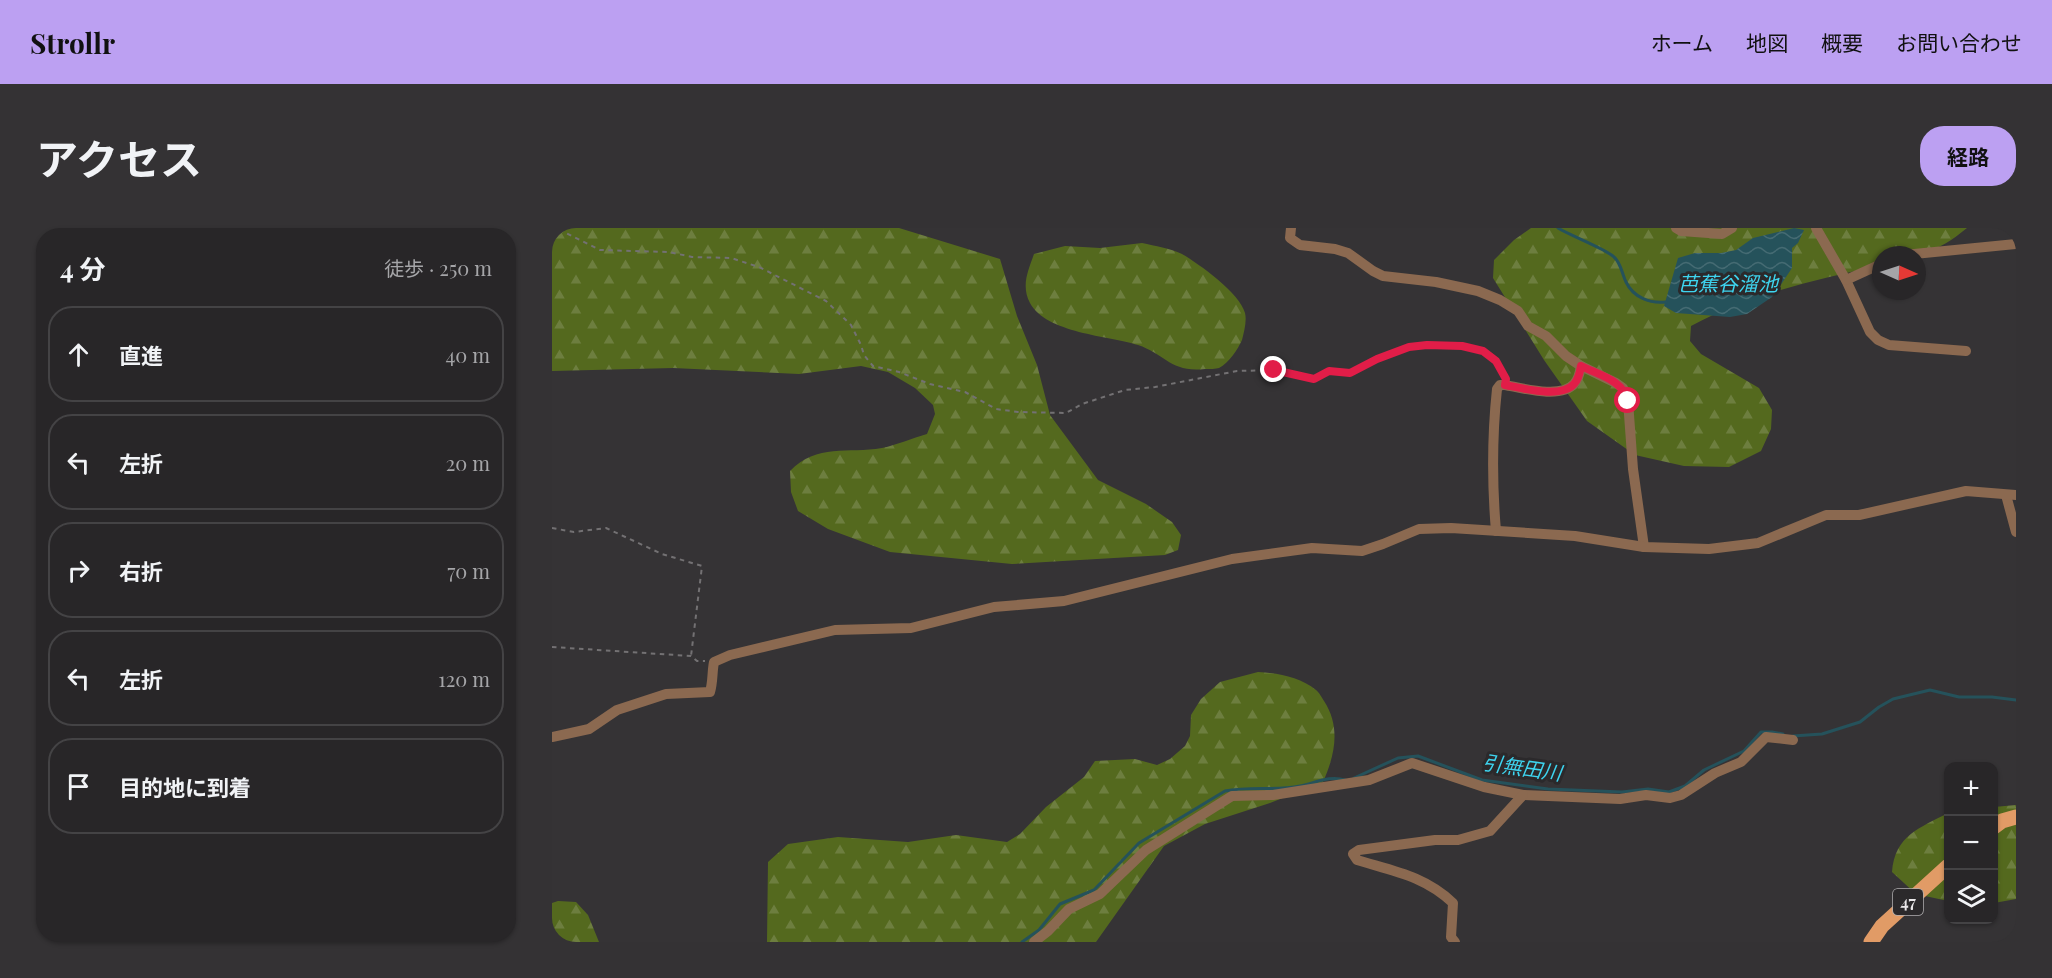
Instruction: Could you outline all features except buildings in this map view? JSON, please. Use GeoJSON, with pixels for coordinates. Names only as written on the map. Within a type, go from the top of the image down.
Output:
{"type":"FeatureCollection","features":[{"type":"Feature","properties":{"kind":"main road"},"geometry":{"type":"LineString","coordinates":[[1998,824],[2016,817]]}},
{"type":"Feature","properties":{"kind":"main road","name":"47"},"geometry":{"type":"LineString","coordinates":[[1871,942],[1882,926],[1944,870]]}},
{"type":"Feature","properties":{"kind":"street"},"geometry":{"type":"LineString","coordinates":[[1291,228],[1290,238],[1295,243],[1348,253],[1383,276],[1436,282],[1478,291],[1500,300],[1518,311],[1528,326],[1546,336],[1566,356],[1616,383],[1626,394],[1633,470],[1644,547]]}},
{"type":"Feature","properties":{"kind":"street"},"geometry":{"type":"LineString","coordinates":[[1676,228],[1681,231],[1722,234],[1732,228]]}},
{"type":"Feature","properties":{"kind":"street"},"geometry":{"type":"LineString","coordinates":[[1816,228],[1846,280],[1870,332],[1878,340],[1889,345],[1966,351]]}},
{"type":"Feature","properties":{"kind":"street"},"geometry":{"type":"LineString","coordinates":[[1926,253],[2016,244]]}},
{"type":"Feature","properties":{"kind":"street"},"geometry":{"type":"LineString","coordinates":[[1846,280],[1872,268]]}},
{"type":"Feature","properties":{"kind":"street"},"geometry":{"type":"LineString","coordinates":[[1496,531],[1493,498],[1493,423],[1497,389],[1500,385],[1505,385],[1539,391],[1562,390],[1573,386],[1578,379],[1581,366]]}},
{"type":"Feature","properties":{"kind":"street"},"geometry":{"type":"LineString","coordinates":[[552,737],[589,729],[617,710],[666,694],[710,692],[714,662],[730,655],[835,630],[911,628],[994,607],[1064,601],[1232,559],[1312,548],[1362,551],[1419,529],[1575,536],[1644,547],[1709,549],[1758,543],[1826,515],[1859,515],[1966,491],[2011,495],[2016,532]]}},
{"type":"Feature","properties":{"kind":"street"},"geometry":{"type":"LineString","coordinates":[[1034,942],[1069,909],[1100,894],[1146,850],[1232,796],[1273,795],[1369,780],[1412,763],[1484,787],[1523,795],[1620,799],[1646,795],[1670,798],[1682,795],[1714,773],[1741,762],[1766,737],[1792,740]]}},
{"type":"Feature","properties":{"kind":"street"},"geometry":{"type":"LineString","coordinates":[[1455,942],[1451,937],[1453,903],[1441,891],[1419,878],[1357,860],[1353,854],[1359,850],[1436,840],[1458,840],[1490,831],[1523,795]]}},
{"type":"Feature","properties":{"kind":"path"},"geometry":{"type":"LineString","coordinates":[[552,236],[560,230],[600,250],[669,252],[692,257],[731,258],[759,267],[826,301],[851,326],[864,356],[873,366],[964,392],[996,409],[1066,413],[1082,404],[1125,390],[1155,387],[1237,371],[1274,370],[1314,379],[1329,371],[1350,373],[1377,359],[1409,347],[1427,345],[1462,346],[1483,351],[1496,361],[1506,379],[1505,385]]}},
{"type":"Feature","properties":{"kind":"path"},"geometry":{"type":"LineString","coordinates":[[552,528],[574,532],[606,528],[662,554],[702,566],[691,656]]}},
{"type":"Feature","properties":{"kind":"path"},"geometry":{"type":"LineString","coordinates":[[552,647],[691,656],[697,661],[714,662]]}},
{"type":"Feature","properties":{"kind":"green space"},"geometry":{"type":"Polygon","coordinates":[[[552,228],[899,228],[1000,259],[1017,316],[1037,365],[1050,415],[1098,480],[1146,504],[1172,522],[1181,535],[1178,550],[1165,555],[1012,564],[890,552],[828,529],[798,511],[791,492],[790,471],[800,462],[822,453],[882,448],[927,434],[935,414],[933,405],[915,388],[888,372],[861,366],[799,374],[673,368],[552,371],[552,228]]]}},
{"type":"Feature","properties":{"kind":"green space"},"geometry":{"type":"Polygon","coordinates":[[[1531,228],[1967,228],[1946,243],[1926,251],[1926,246],[1872,246],[1872,267],[1808,282],[1760,297],[1736,305],[1691,326],[1690,341],[1701,354],[1759,388],[1772,410],[1771,429],[1761,451],[1729,467],[1684,466],[1635,455],[1587,421],[1544,360],[1493,278],[1494,260],[1514,240],[1531,228]]]}},
{"type":"Feature","properties":{"kind":"green space"},"geometry":{"type":"Polygon","coordinates":[[[1142,243],[1182,254],[1218,280],[1242,305],[1246,319],[1242,340],[1233,356],[1223,366],[1214,369],[1193,369],[1176,366],[1138,345],[1079,332],[1050,321],[1038,313],[1030,303],[1026,285],[1034,254],[1065,246],[1100,248],[1142,243]]]}},
{"type":"Feature","properties":{"kind":"green space"},"geometry":{"type":"Polygon","coordinates":[[[1258,672],[1280,675],[1303,682],[1317,691],[1324,701],[1333,721],[1334,741],[1331,762],[1323,782],[1270,803],[1205,824],[1164,846],[1096,942],[767,942],[768,862],[788,844],[838,837],[908,842],[956,835],[1007,842],[1020,834],[1046,807],[1084,777],[1095,761],[1135,759],[1157,765],[1170,759],[1185,746],[1190,736],[1191,715],[1201,699],[1220,682],[1258,672]]]}},
{"type":"Feature","properties":{"kind":"green space"},"geometry":{"type":"Polygon","coordinates":[[[2016,805],[2016,899],[1998,902],[1998,816],[1998,807],[2016,805]]]}},
{"type":"Feature","properties":{"kind":"green space"},"geometry":{"type":"Polygon","coordinates":[[[1944,815],[1944,900],[1916,894],[1892,872],[1898,849],[1911,834],[1944,815]]]}},
{"type":"Feature","properties":{"kind":"green space"},"geometry":{"type":"Polygon","coordinates":[[[576,902],[588,915],[599,942],[552,942],[552,903],[576,902]]]}},
{"type":"Feature","properties":{"kind":"water","name":"芭蕉谷溜池"},"geometry":{"type":"Polygon","coordinates":[[[1794,228],[1804,230],[1798,243],[1792,248],[1792,268],[1772,297],[1747,314],[1730,317],[1676,313],[1664,306],[1678,258],[1695,253],[1721,253],[1736,250],[1753,238],[1794,228]]]}},
{"type":"Feature","properties":{"kind":"waterway"},"geometry":{"type":"LineString","coordinates":[[1558,228],[1614,257],[1633,292],[1648,301],[1666,302]]}},
{"type":"Feature","properties":{"kind":"waterway","name":"引無田川"},"geometry":{"type":"LineString","coordinates":[[1793,736],[1822,734],[1860,722],[1893,699],[1930,690],[1959,697],[2016,700]]}},
{"type":"Feature","properties":{"kind":"waterway","name":"引無田川"},"geometry":{"type":"LineString","coordinates":[[1354,778],[1398,758],[1418,756],[1482,780],[1548,789],[1622,792],[1648,789],[1669,792],[1685,786],[1704,770],[1744,751],[1761,732],[1783,734]]}},
{"type":"Feature","properties":{"kind":"waterway","name":"引無田川"},"geometry":{"type":"LineString","coordinates":[[1022,942],[1039,930],[1060,904],[1094,890],[1139,843],[1225,791],[1291,787],[1328,779],[1345,780]]}},
{"type":"Feature","properties":{"kind":"route"},"geometry":{"type":"LineString","coordinates":[[1274,370],[1314,379],[1329,371],[1350,373],[1377,359],[1409,347],[1462,346],[1483,351],[1496,361],[1506,379],[1505,385],[1539,391],[1562,390],[1573,386],[1578,379],[1581,366],[1623,388],[1628,401]]}}]}
